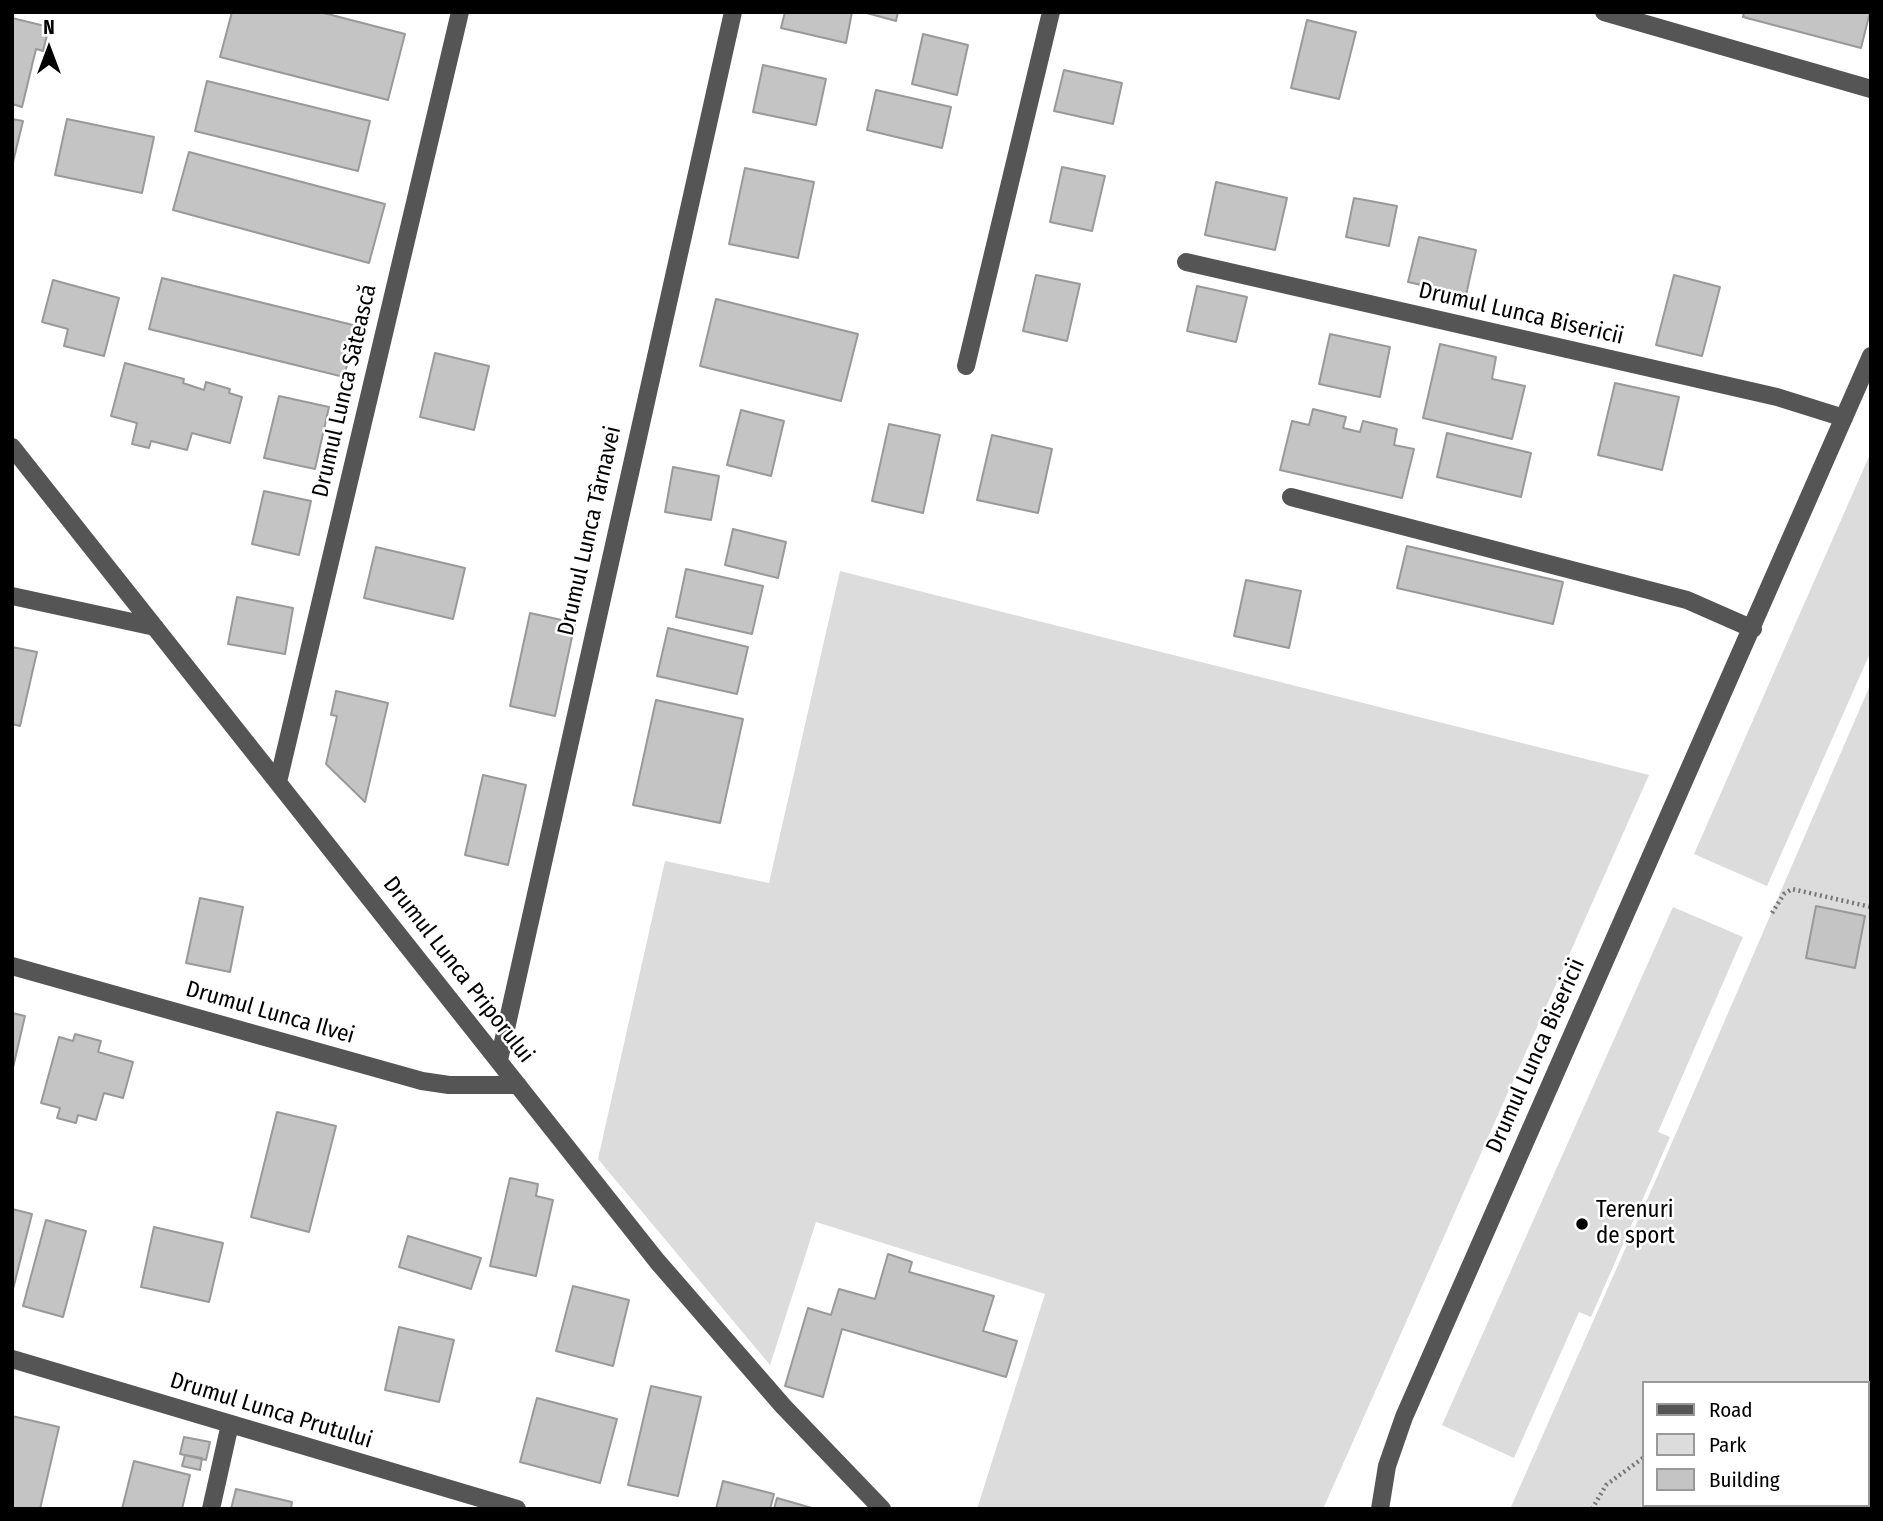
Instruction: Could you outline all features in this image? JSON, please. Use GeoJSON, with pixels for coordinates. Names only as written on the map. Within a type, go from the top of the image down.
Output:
{"type":"FeatureCollection","features":[{"type":"Feature","properties":{"kind":"street","name":"Drumul Lunca Sătească"},"geometry":{"type":"LineString","coordinates":[[278,782],[460,12]]}},
{"type":"Feature","properties":{"kind":"street","name":"Drumul Lunca Târnavei"},"geometry":{"type":"LineString","coordinates":[[499,1060],[733,12]]}},
{"type":"Feature","properties":{"kind":"street"},"geometry":{"type":"LineString","coordinates":[[966,366],[1051,12]]}},
{"type":"Feature","properties":{"kind":"street"},"geometry":{"type":"LineString","coordinates":[[1604,12],[1871,89]]}},
{"type":"Feature","properties":{"kind":"street","name":"Drumul Lunca Bisericii"},"geometry":{"type":"LineString","coordinates":[[1186,262],[1777,397],[1844,418]]}},
{"type":"Feature","properties":{"kind":"street","name":"Drumul Lunca Bisericii"},"geometry":{"type":"LineString","coordinates":[[1380,1509],[1387,1466],[1404,1417],[1871,356]]}},
{"type":"Feature","properties":{"kind":"street","name":"Drumul Lunca Priporului"},"geometry":{"type":"LineString","coordinates":[[12,447],[657,1261],[783,1406],[882,1509]]}},
{"type":"Feature","properties":{"kind":"street"},"geometry":{"type":"LineString","coordinates":[[1291,497],[1687,600],[1753,629]]}},
{"type":"Feature","properties":{"kind":"street"},"geometry":{"type":"LineString","coordinates":[[12,596],[155,627]]}},
{"type":"Feature","properties":{"kind":"street","name":"Drumul Lunca Ilvei"},"geometry":{"type":"LineString","coordinates":[[12,967],[422,1081],[461,1086],[517,1085]]}},
{"type":"Feature","properties":{"kind":"street","name":"Drumul Lunca Prutului"},"geometry":{"type":"LineString","coordinates":[[12,1359],[517,1509]]}},
{"type":"Feature","properties":{"kind":"street"},"geometry":{"type":"LineString","coordinates":[[211,1509],[230,1424]]}},
{"type":"Feature","properties":{"kind":"path"},"geometry":{"type":"LineString","coordinates":[[1772,913],[1784,894],[1792,889],[1871,907]]}},
{"type":"Feature","properties":{"kind":"path"},"geometry":{"type":"LineString","coordinates":[[1592,1509],[1606,1485],[1642,1459]]}},
{"type":"Feature","properties":{"kind":"green space"},"geometry":{"type":"Polygon","coordinates":[[[1871,452],[1871,651],[1767,886],[1694,854],[1871,452]]]}},
{"type":"Feature","properties":{"kind":"green space"},"geometry":{"type":"Polygon","coordinates":[[[840,571],[1649,775],[1323,1509],[977,1509],[1045,1294],[816,1222],[770,1365],[598,1159],[665,861],[769,883],[840,571]]]}},
{"type":"Feature","properties":{"kind":"green space"},"geometry":{"type":"Polygon","coordinates":[[[1871,683],[1871,1509],[1510,1509],[1657,1177],[1871,683]]]}},
{"type":"Feature","properties":{"kind":"green space","name":"Terenuri de sport"},"geometry":{"type":"Polygon","coordinates":[[[1673,907],[1743,937],[1658,1132],[1670,1137],[1591,1317],[1579,1312],[1514,1458],[1442,1425],[1673,907]]]}},
{"type":"Feature","properties":{"kind":"building"},"geometry":{"type":"Polygon","coordinates":[[[232,12],[320,12],[405,34],[388,100],[220,57],[232,12]]]}},
{"type":"Feature","properties":{"kind":"building"},"geometry":{"type":"Polygon","coordinates":[[[785,12],[852,12],[846,43],[781,28],[785,12]]]}},
{"type":"Feature","properties":{"kind":"building"},"geometry":{"type":"Polygon","coordinates":[[[863,12],[898,12],[896,21],[863,12]]]}},
{"type":"Feature","properties":{"kind":"building"},"geometry":{"type":"Polygon","coordinates":[[[1744,12],[1870,12],[1861,48],[1743,17],[1744,12]]]}},
{"type":"Feature","properties":{"kind":"building"},"geometry":{"type":"Polygon","coordinates":[[[12,18],[49,27],[43,51],[36,49],[22,107],[12,104],[12,18]]]}},
{"type":"Feature","properties":{"kind":"building"},"geometry":{"type":"Polygon","coordinates":[[[1307,20],[1356,32],[1339,99],[1291,88],[1307,20]]]}},
{"type":"Feature","properties":{"kind":"building"},"geometry":{"type":"Polygon","coordinates":[[[923,34],[968,45],[957,95],[912,84],[923,34]]]}},
{"type":"Feature","properties":{"kind":"building"},"geometry":{"type":"Polygon","coordinates":[[[763,65],[826,79],[816,125],[753,112],[763,65]]]}},
{"type":"Feature","properties":{"kind":"building"},"geometry":{"type":"Polygon","coordinates":[[[1064,70],[1122,83],[1113,124],[1054,111],[1064,70]]]}},
{"type":"Feature","properties":{"kind":"building"},"geometry":{"type":"Polygon","coordinates":[[[207,81],[370,121],[358,171],[195,131],[207,81]]]}},
{"type":"Feature","properties":{"kind":"building"},"geometry":{"type":"Polygon","coordinates":[[[876,90],[951,107],[942,148],[867,130],[876,90]]]}},
{"type":"Feature","properties":{"kind":"building"},"geometry":{"type":"Polygon","coordinates":[[[12,119],[23,121],[12,166],[12,119]]]}},
{"type":"Feature","properties":{"kind":"building"},"geometry":{"type":"Polygon","coordinates":[[[67,119],[154,137],[142,193],[55,175],[67,119]]]}},
{"type":"Feature","properties":{"kind":"building"},"geometry":{"type":"Polygon","coordinates":[[[189,152],[385,204],[369,263],[173,210],[189,152]]]}},
{"type":"Feature","properties":{"kind":"building"},"geometry":{"type":"Polygon","coordinates":[[[1062,167],[1105,176],[1092,231],[1050,222],[1062,167]]]}},
{"type":"Feature","properties":{"kind":"building"},"geometry":{"type":"Polygon","coordinates":[[[745,168],[814,182],[798,258],[729,244],[745,168]]]}},
{"type":"Feature","properties":{"kind":"building"},"geometry":{"type":"Polygon","coordinates":[[[1216,182],[1287,198],[1275,250],[1205,235],[1216,182]]]}},
{"type":"Feature","properties":{"kind":"building"},"geometry":{"type":"Polygon","coordinates":[[[1354,198],[1397,206],[1389,246],[1346,237],[1354,198]]]}},
{"type":"Feature","properties":{"kind":"building"},"geometry":{"type":"Polygon","coordinates":[[[1419,237],[1476,250],[1466,295],[1408,282],[1419,237]]]}},
{"type":"Feature","properties":{"kind":"building"},"geometry":{"type":"Polygon","coordinates":[[[1036,275],[1080,284],[1067,341],[1023,331],[1036,275]]]}},
{"type":"Feature","properties":{"kind":"building"},"geometry":{"type":"Polygon","coordinates":[[[1674,275],[1720,287],[1702,356],[1656,345],[1674,275]]]}},
{"type":"Feature","properties":{"kind":"building"},"geometry":{"type":"Polygon","coordinates":[[[162,278],[357,326],[344,377],[149,329],[162,278]]]}},
{"type":"Feature","properties":{"kind":"building"},"geometry":{"type":"Polygon","coordinates":[[[53,280],[119,298],[104,356],[64,346],[68,329],[42,322],[53,280]]]}},
{"type":"Feature","properties":{"kind":"building"},"geometry":{"type":"Polygon","coordinates":[[[1197,286],[1247,297],[1236,342],[1187,331],[1197,286]]]}},
{"type":"Feature","properties":{"kind":"building"},"geometry":{"type":"Polygon","coordinates":[[[716,299],[858,334],[841,401],[700,366],[716,299]]]}},
{"type":"Feature","properties":{"kind":"building"},"geometry":{"type":"Polygon","coordinates":[[[1330,334],[1390,347],[1380,397],[1319,384],[1330,334]]]}},
{"type":"Feature","properties":{"kind":"building"},"geometry":{"type":"Polygon","coordinates":[[[1440,344],[1496,357],[1492,379],[1525,386],[1512,439],[1423,418],[1440,344]]]}},
{"type":"Feature","properties":{"kind":"building"},"geometry":{"type":"Polygon","coordinates":[[[435,353],[489,366],[474,430],[420,417],[435,353]]]}},
{"type":"Feature","properties":{"kind":"building"},"geometry":{"type":"Polygon","coordinates":[[[125,363],[184,379],[183,383],[204,390],[206,382],[230,389],[229,393],[242,397],[230,443],[192,433],[187,450],[151,441],[149,448],[132,444],[137,423],[111,416],[125,363]]]}},
{"type":"Feature","properties":{"kind":"building"},"geometry":{"type":"Polygon","coordinates":[[[1615,383],[1679,397],[1662,470],[1598,455],[1615,383]]]}},
{"type":"Feature","properties":{"kind":"building"},"geometry":{"type":"Polygon","coordinates":[[[279,396],[329,407],[315,469],[264,458],[279,396]]]}},
{"type":"Feature","properties":{"kind":"building"},"geometry":{"type":"Polygon","coordinates":[[[1313,409],[1346,417],[1343,428],[1360,432],[1363,421],[1397,429],[1394,445],[1414,449],[1402,498],[1280,470],[1292,421],[1309,425],[1313,409]]]}},
{"type":"Feature","properties":{"kind":"building"},"geometry":{"type":"Polygon","coordinates":[[[741,410],[784,421],[771,476],[727,465],[741,410]]]}},
{"type":"Feature","properties":{"kind":"building"},"geometry":{"type":"Polygon","coordinates":[[[889,424],[940,435],[923,513],[872,501],[889,424]]]}},
{"type":"Feature","properties":{"kind":"building"},"geometry":{"type":"Polygon","coordinates":[[[1447,433],[1531,453],[1521,497],[1437,477],[1447,433]]]}},
{"type":"Feature","properties":{"kind":"building"},"geometry":{"type":"Polygon","coordinates":[[[992,435],[1052,449],[1038,513],[977,500],[992,435]]]}},
{"type":"Feature","properties":{"kind":"building"},"geometry":{"type":"Polygon","coordinates":[[[673,467],[719,476],[711,520],[665,512],[673,467]]]}},
{"type":"Feature","properties":{"kind":"building"},"geometry":{"type":"Polygon","coordinates":[[[264,491],[311,501],[299,555],[252,544],[264,491]]]}},
{"type":"Feature","properties":{"kind":"building"},"geometry":{"type":"Polygon","coordinates":[[[733,529],[786,542],[778,578],[725,565],[733,529]]]}},
{"type":"Feature","properties":{"kind":"building"},"geometry":{"type":"Polygon","coordinates":[[[1407,546],[1563,582],[1553,624],[1397,588],[1407,546]]]}},
{"type":"Feature","properties":{"kind":"building"},"geometry":{"type":"Polygon","coordinates":[[[376,547],[465,568],[453,619],[364,598],[376,547]]]}},
{"type":"Feature","properties":{"kind":"building"},"geometry":{"type":"Polygon","coordinates":[[[686,569],[763,586],[752,634],[676,617],[686,569]]]}},
{"type":"Feature","properties":{"kind":"building"},"geometry":{"type":"Polygon","coordinates":[[[1246,580],[1301,591],[1289,648],[1234,636],[1246,580]]]}},
{"type":"Feature","properties":{"kind":"building"},"geometry":{"type":"Polygon","coordinates":[[[237,597],[293,608],[285,654],[228,644],[237,597]]]}},
{"type":"Feature","properties":{"kind":"building"},"geometry":{"type":"Polygon","coordinates":[[[530,613],[575,623],[555,716],[510,706],[530,613]]]}},
{"type":"Feature","properties":{"kind":"building"},"geometry":{"type":"Polygon","coordinates":[[[668,628],[748,647],[737,694],[657,676],[668,628]]]}},
{"type":"Feature","properties":{"kind":"building"},"geometry":{"type":"Polygon","coordinates":[[[12,647],[37,652],[20,726],[12,724],[12,647]]]}},
{"type":"Feature","properties":{"kind":"building"},"geometry":{"type":"Polygon","coordinates":[[[336,691],[388,703],[365,802],[326,764],[337,716],[331,715],[336,691]]]}},
{"type":"Feature","properties":{"kind":"building"},"geometry":{"type":"Polygon","coordinates":[[[656,700],[743,719],[720,823],[633,805],[656,700]]]}},
{"type":"Feature","properties":{"kind":"building"},"geometry":{"type":"Polygon","coordinates":[[[483,775],[526,785],[508,865],[465,855],[483,775]]]}},
{"type":"Feature","properties":{"kind":"building"},"geometry":{"type":"Polygon","coordinates":[[[200,898],[243,907],[230,972],[186,963],[200,898]]]}},
{"type":"Feature","properties":{"kind":"building"},"geometry":{"type":"Polygon","coordinates":[[[1816,906],[1865,916],[1855,968],[1806,958],[1816,906]]]}},
{"type":"Feature","properties":{"kind":"building"},"geometry":{"type":"Polygon","coordinates":[[[12,1013],[25,1016],[12,1072],[12,1013]]]}},
{"type":"Feature","properties":{"kind":"building"},"geometry":{"type":"Polygon","coordinates":[[[75,1034],[101,1041],[98,1052],[133,1062],[123,1098],[104,1093],[96,1120],[78,1115],[76,1123],[57,1118],[60,1108],[41,1103],[59,1037],[73,1041],[75,1034]]]}},
{"type":"Feature","properties":{"kind":"building"},"geometry":{"type":"Polygon","coordinates":[[[277,1112],[336,1126],[309,1232],[251,1217],[277,1112]]]}},
{"type":"Feature","properties":{"kind":"building"},"geometry":{"type":"Polygon","coordinates":[[[510,1178],[538,1184],[536,1196],[553,1200],[536,1276],[490,1266],[510,1178]]]}},
{"type":"Feature","properties":{"kind":"building"},"geometry":{"type":"Polygon","coordinates":[[[12,1209],[32,1214],[12,1293],[12,1209]]]}},
{"type":"Feature","properties":{"kind":"building"},"geometry":{"type":"Polygon","coordinates":[[[46,1220],[86,1231],[63,1317],[23,1306],[46,1220]]]}},
{"type":"Feature","properties":{"kind":"building"},"geometry":{"type":"Polygon","coordinates":[[[154,1227],[223,1243],[209,1302],[141,1287],[154,1227]]]}},
{"type":"Feature","properties":{"kind":"building"},"geometry":{"type":"Polygon","coordinates":[[[408,1236],[481,1258],[471,1289],[399,1267],[408,1236]]]}},
{"type":"Feature","properties":{"kind":"building"},"geometry":{"type":"Polygon","coordinates":[[[888,1254],[912,1262],[909,1272],[994,1296],[983,1331],[1017,1341],[1006,1377],[842,1329],[823,1397],[785,1386],[808,1308],[831,1315],[839,1289],[875,1299],[888,1254]]]}},
{"type":"Feature","properties":{"kind":"building"},"geometry":{"type":"Polygon","coordinates":[[[573,1286],[629,1300],[613,1366],[556,1351],[573,1286]]]}},
{"type":"Feature","properties":{"kind":"building"},"geometry":{"type":"Polygon","coordinates":[[[399,1327],[454,1340],[439,1402],[385,1390],[399,1327]]]}},
{"type":"Feature","properties":{"kind":"building"},"geometry":{"type":"Polygon","coordinates":[[[651,1386],[701,1397],[678,1496],[628,1485],[651,1386]]]}},
{"type":"Feature","properties":{"kind":"building"},"geometry":{"type":"Polygon","coordinates":[[[537,1398],[617,1419],[600,1483],[520,1462],[537,1398]]]}},
{"type":"Feature","properties":{"kind":"building"},"geometry":{"type":"Polygon","coordinates":[[[12,1416],[59,1427],[40,1509],[12,1509],[12,1416]]]}},
{"type":"Feature","properties":{"kind":"building"},"geometry":{"type":"Polygon","coordinates":[[[184,1437],[210,1442],[206,1460],[180,1454],[184,1437]]]}},
{"type":"Feature","properties":{"kind":"building"},"geometry":{"type":"Polygon","coordinates":[[[185,1455],[202,1458],[200,1470],[182,1466],[185,1455]]]}},
{"type":"Feature","properties":{"kind":"building"},"geometry":{"type":"Polygon","coordinates":[[[134,1461],[190,1475],[182,1509],[122,1509],[134,1461]]]}},
{"type":"Feature","properties":{"kind":"building"},"geometry":{"type":"Polygon","coordinates":[[[723,1481],[774,1494],[770,1509],[716,1509],[723,1481]]]}},
{"type":"Feature","properties":{"kind":"building"},"geometry":{"type":"Polygon","coordinates":[[[236,1489],[292,1502],[291,1509],[231,1509],[236,1489]]]}},
{"type":"Feature","properties":{"kind":"building"},"geometry":{"type":"Polygon","coordinates":[[[777,1498],[812,1508],[774,1509],[777,1498]]]}},
{"type":"Feature","properties":{"kind":"place","name":"Terenuri de sport"},"geometry":{"type":"Point","coordinates":[1582,1224]}}]}
